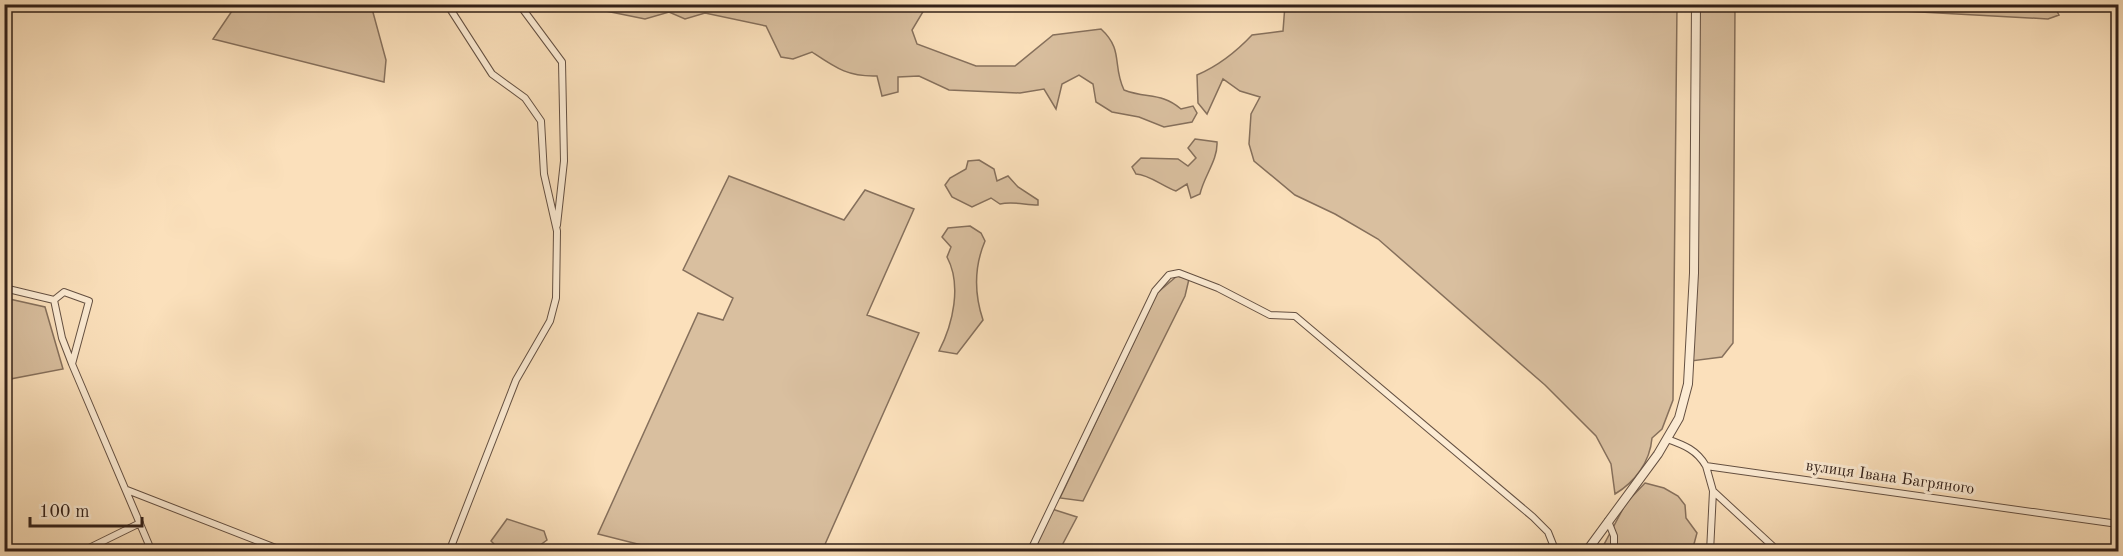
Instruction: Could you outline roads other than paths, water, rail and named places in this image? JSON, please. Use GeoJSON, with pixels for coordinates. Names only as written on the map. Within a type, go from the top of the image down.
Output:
{"type":"FeatureCollection","features":[{"type":"Feature","properties":{"kind":"street"},"geometry":{"type":"LineString","coordinates":[[447,4],[492,74],[525,98],[542,121],[544,174],[557,231]]}},
{"type":"Feature","properties":{"kind":"street"},"geometry":{"type":"LineString","coordinates":[[448,552],[516,380],[550,321],[556,298],[557,231],[564,161],[562,62],[519,4]]}},
{"type":"Feature","properties":{"kind":"street"},"geometry":{"type":"LineString","coordinates":[[1586,552],[1667,439],[1683,408],[1690,368],[1696,4]]}},
{"type":"Feature","properties":{"kind":"street"},"geometry":{"type":"LineString","coordinates":[[1030,552],[1155,291],[1169,276],[1179,273],[1218,288],[1269,315],[1295,316],[1533,517],[1548,532],[1556,552]]}},
{"type":"Feature","properties":{"kind":"street"},"geometry":{"type":"LineString","coordinates":[[4,288],[54,300]]}},
{"type":"Feature","properties":{"kind":"street"},"geometry":{"type":"LineString","coordinates":[[54,300],[64,292],[89,301],[72,364]]}},
{"type":"Feature","properties":{"kind":"street"},"geometry":{"type":"LineString","coordinates":[[54,300],[62,338],[72,364],[152,552]]}},
{"type":"Feature","properties":{"kind":"street"},"geometry":{"type":"LineString","coordinates":[[1667,439],[1691,449],[1701,456],[1706,466],[1713,490],[1710,552]]}},
{"type":"Feature","properties":{"kind":"street","name":"вулиця Івана Багряного"},"geometry":{"type":"LineString","coordinates":[[1706,466],[2118,524]]}},
{"type":"Feature","properties":{"kind":"street"},"geometry":{"type":"LineString","coordinates":[[126,490],[286,552]]}},
{"type":"Feature","properties":{"kind":"street"},"geometry":{"type":"LineString","coordinates":[[1713,490],[1779,552]]}},
{"type":"Feature","properties":{"kind":"street"},"geometry":{"type":"LineString","coordinates":[[1608,521],[1614,536],[1614,552]]}},
{"type":"Feature","properties":{"kind":"street"},"geometry":{"type":"LineString","coordinates":[[88,552],[87,549],[140,523]]}}]}
